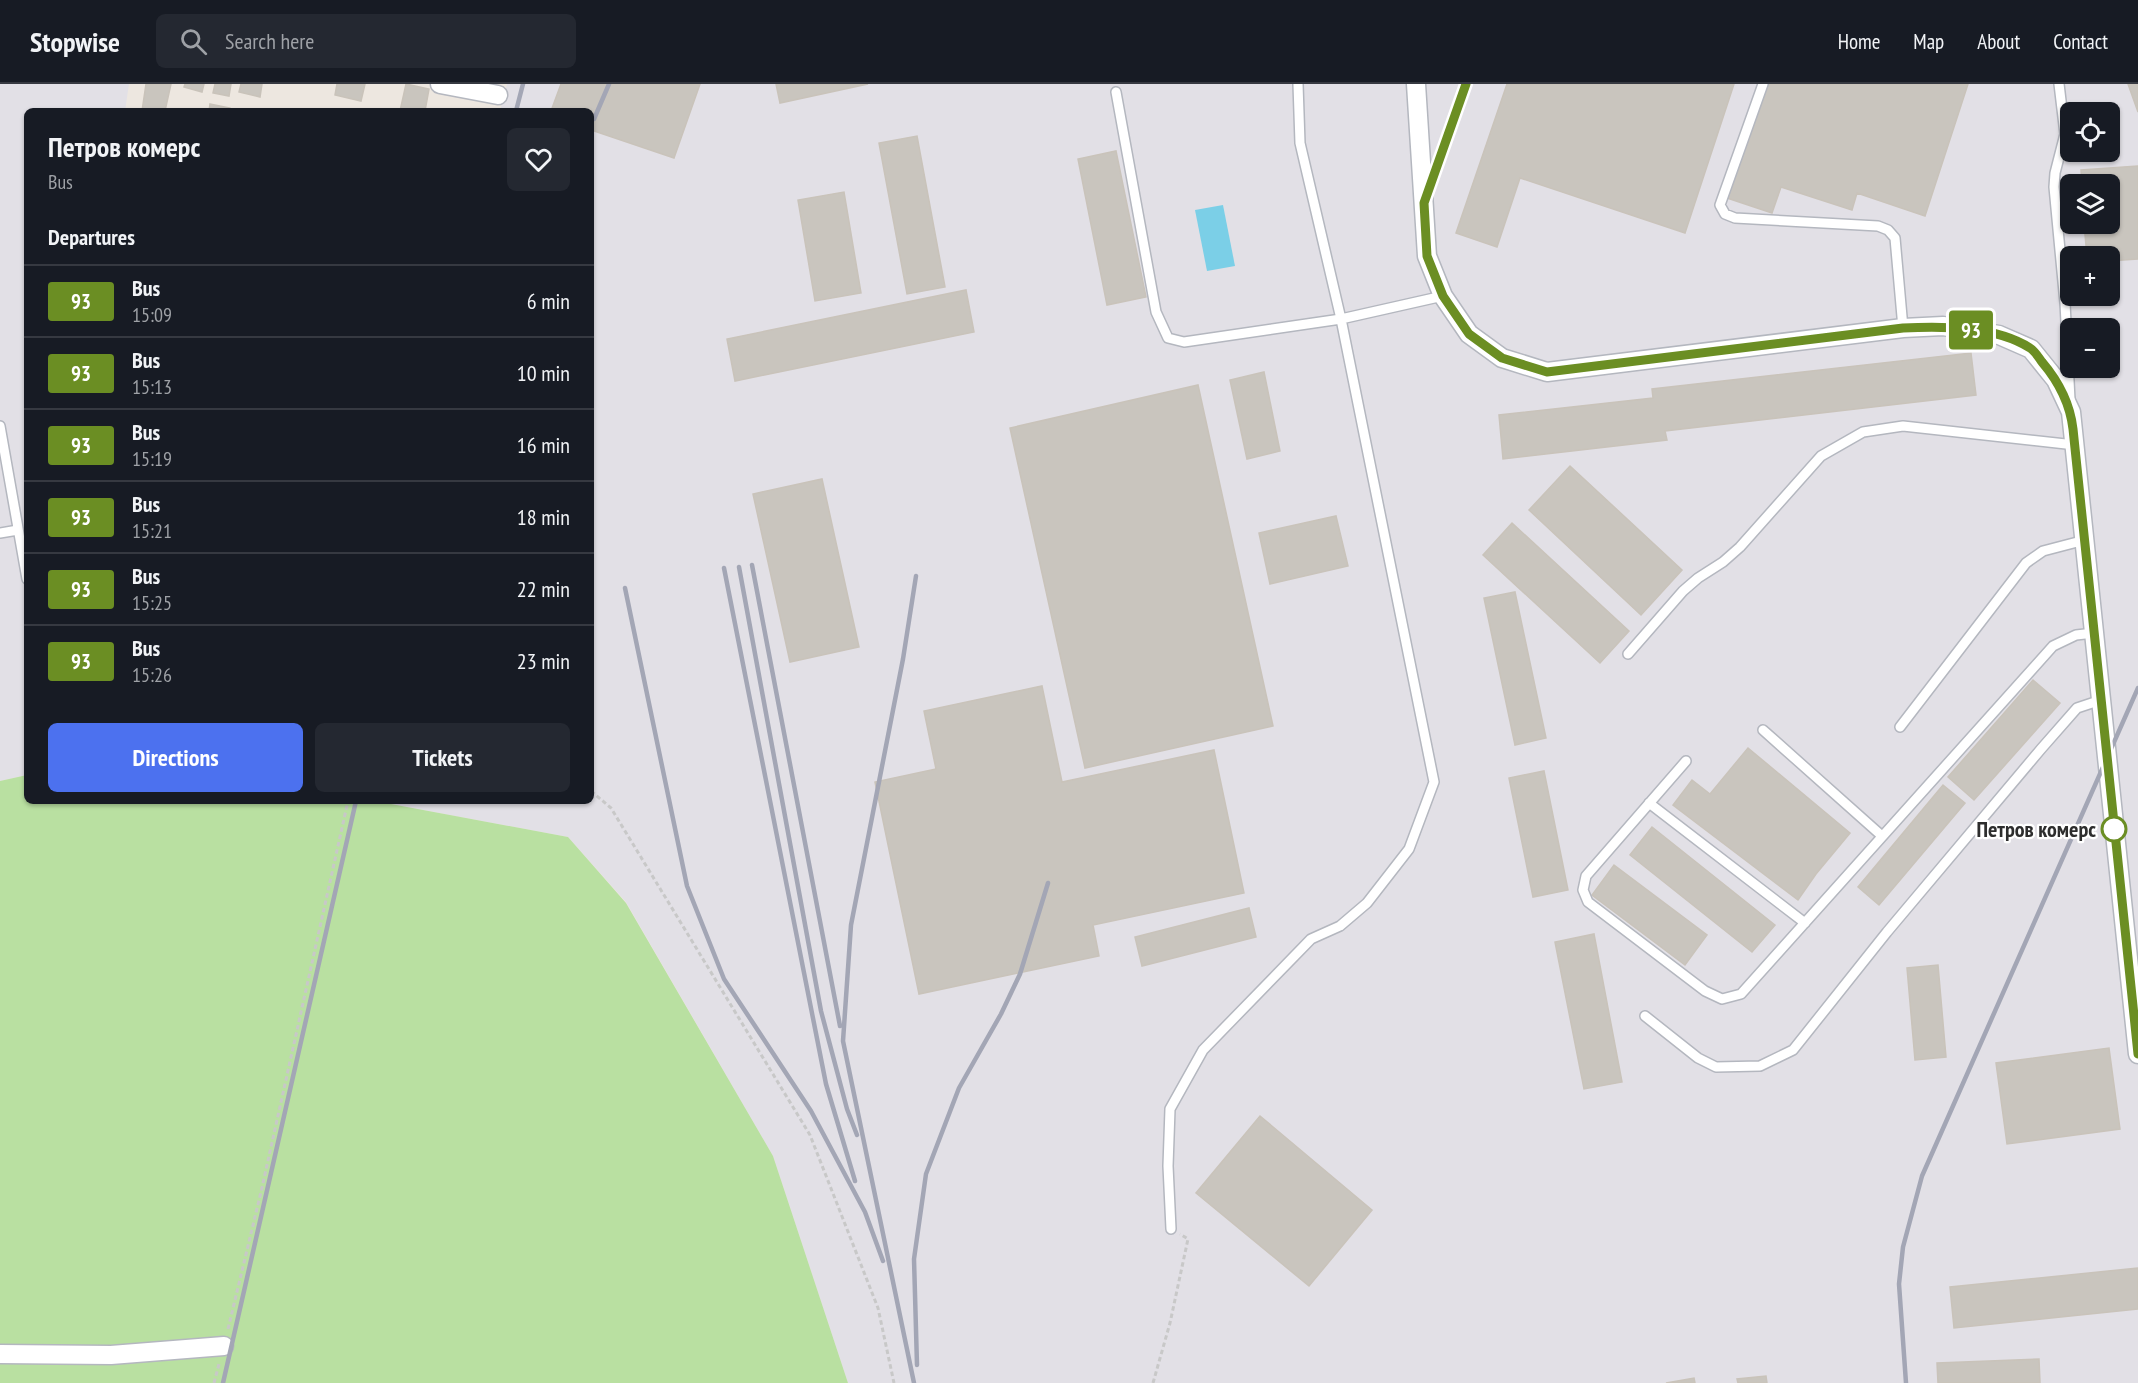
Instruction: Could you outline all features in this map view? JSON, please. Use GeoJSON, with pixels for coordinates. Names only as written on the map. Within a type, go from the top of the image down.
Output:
{"type":"FeatureCollection","features":[{"type":"Feature","properties":{"kind":"street"},"geometry":{"type":"LineString","coordinates":[[440,84],[498,97]]}},
{"type":"Feature","properties":{"kind":"street"},"geometry":{"type":"LineString","coordinates":[[1416,84],[1427,256],[1443,296],[1469,334],[1502,358],[1547,372],[1903,328],[1943,326],[1999,335],[2031,349],[2056,380],[2071,412],[2138,1054]]}},
{"type":"Feature","properties":{"kind":"street"},"geometry":{"type":"LineString","coordinates":[[0,1354],[111,1355],[224,1346]]}},
{"type":"Feature","properties":{"kind":"lane"},"geometry":{"type":"LineString","coordinates":[[1171,1228],[1168,1166],[1170,1109],[1203,1050],[1311,939],[1340,926],[1367,903],[1409,849],[1434,782],[1341,319],[1300,143],[1298,84]]}},
{"type":"Feature","properties":{"kind":"lane"},"geometry":{"type":"LineString","coordinates":[[1424,203],[1466,84]]}},
{"type":"Feature","properties":{"kind":"lane"},"geometry":{"type":"LineString","coordinates":[[1763,84],[1720,205],[1725,214],[1735,218],[1878,226],[1888,230],[1895,238],[1903,328]]}},
{"type":"Feature","properties":{"kind":"lane"},"geometry":{"type":"LineString","coordinates":[[2059,84],[2065,134],[2055,172],[2054,188],[2065,303],[2071,412]]}},
{"type":"Feature","properties":{"kind":"lane"},"geometry":{"type":"LineString","coordinates":[[1116,92],[1156,312],[1168,338],[1184,342],[1341,319],[1443,296]]}},
{"type":"Feature","properties":{"kind":"lane"},"geometry":{"type":"LineString","coordinates":[[0,426],[24,563]]}},
{"type":"Feature","properties":{"kind":"lane"},"geometry":{"type":"LineString","coordinates":[[1628,654],[1683,591],[1740,547],[1821,456],[1863,432],[1903,426],[2075,445]]}},
{"type":"Feature","properties":{"kind":"lane"},"geometry":{"type":"LineString","coordinates":[[0,533],[18,530]]}},
{"type":"Feature","properties":{"kind":"lane"},"geometry":{"type":"LineString","coordinates":[[1900,727],[2026,563],[2043,551],[2085,540]]}},
{"type":"Feature","properties":{"kind":"lane"},"geometry":{"type":"LineString","coordinates":[[1686,761],[1586,876],[1583,890],[1588,902],[1705,991],[1722,999],[1741,994],[2053,646],[2076,635],[2094,633]]}},
{"type":"Feature","properties":{"kind":"lane"},"geometry":{"type":"LineString","coordinates":[[1645,1016],[1698,1058],[1716,1067],[1760,1066],[1793,1050],[1887,932],[2077,708],[2101,700]]}},
{"type":"Feature","properties":{"kind":"lane"},"geometry":{"type":"LineString","coordinates":[[1763,730],[1882,836]]}},
{"type":"Feature","properties":{"kind":"lane"},"geometry":{"type":"LineString","coordinates":[[1649,803],[1804,923]]}},
{"type":"Feature","properties":{"kind":"path"},"geometry":{"type":"LineString","coordinates":[[594,794],[611,808],[810,1135],[878,1308],[894,1383]]}},
{"type":"Feature","properties":{"kind":"path"},"geometry":{"type":"LineString","coordinates":[[214,1383],[261,1192],[347,804]]}},
{"type":"Feature","properties":{"kind":"path"},"geometry":{"type":"LineString","coordinates":[[1153,1383],[1170,1323],[1188,1239],[1171,1228]]}},
{"type":"Feature","properties":{"kind":"shaded area"},"geometry":{"type":"Polygon","coordinates":[[[0,84],[129,84],[125,108],[24,108],[24,776],[0,781],[0,84]]]}},
{"type":"Feature","properties":{"kind":"shaded area"},"geometry":{"type":"Polygon","coordinates":[[[507,84],[2138,84],[2138,1383],[848,1383],[773,1156],[626,902],[568,837],[391,804],[594,804],[594,108],[501,108],[507,84]]]}},
{"type":"Feature","properties":{"kind":"green space"},"geometry":{"type":"Polygon","coordinates":[[[24,776],[24,804],[391,804],[568,837],[626,903],[773,1156],[848,1383],[0,1383],[0,781],[24,776]]]}},
{"type":"Feature","properties":{"kind":"water"},"geometry":{"type":"Polygon","coordinates":[[[1223,205],[1235,266],[1207,271],[1195,210],[1223,205]]]}},
{"type":"Feature","properties":{"kind":"building"},"geometry":{"type":"Polygon","coordinates":[[[146,84],[171,84],[166,108],[142,108],[146,84]]]}},
{"type":"Feature","properties":{"kind":"building"},"geometry":{"type":"Polygon","coordinates":[[[185,84],[204,84],[202,92],[184,87],[185,84]]]}},
{"type":"Feature","properties":{"kind":"building"},"geometry":{"type":"Polygon","coordinates":[[[215,84],[231,84],[229,96],[213,93],[215,84]]]}},
{"type":"Feature","properties":{"kind":"building"},"geometry":{"type":"Polygon","coordinates":[[[241,84],[262,84],[260,97],[239,92],[241,84]]]}},
{"type":"Feature","properties":{"kind":"building"},"geometry":{"type":"Polygon","coordinates":[[[337,84],[365,84],[361,101],[335,95],[337,84]]]}},
{"type":"Feature","properties":{"kind":"building"},"geometry":{"type":"Polygon","coordinates":[[[406,84],[429,89],[426,108],[401,108],[406,84]]]}},
{"type":"Feature","properties":{"kind":"building"},"geometry":{"type":"Polygon","coordinates":[[[561,84],[700,84],[674,158],[594,131],[594,108],[552,108],[561,84]]]}},
{"type":"Feature","properties":{"kind":"building"},"geometry":{"type":"Polygon","coordinates":[[[776,84],[868,84],[780,103],[776,84]]]}},
{"type":"Feature","properties":{"kind":"building"},"geometry":{"type":"Polygon","coordinates":[[[1507,84],[1734,84],[1685,233],[1520,178],[1497,247],[1456,233],[1507,84]]]}},
{"type":"Feature","properties":{"kind":"building"},"geometry":{"type":"Polygon","coordinates":[[[1766,84],[1968,84],[1925,216],[1857,193],[1852,210],[1781,187],[1772,213],[1727,198],[1766,84]]]}},
{"type":"Feature","properties":{"kind":"building"},"geometry":{"type":"Polygon","coordinates":[[[2128,84],[2138,84],[2138,112],[2128,84]]]}},
{"type":"Feature","properties":{"kind":"building"},"geometry":{"type":"Polygon","coordinates":[[[210,104],[230,108],[209,108],[210,104]]]}},
{"type":"Feature","properties":{"kind":"building"},"geometry":{"type":"Polygon","coordinates":[[[917,136],[945,287],[907,294],[879,143],[917,136]]]}},
{"type":"Feature","properties":{"kind":"building"},"geometry":{"type":"Polygon","coordinates":[[[1116,151],[1146,297],[1107,305],[1078,159],[1116,151]]]}},
{"type":"Feature","properties":{"kind":"building"},"geometry":{"type":"Polygon","coordinates":[[[2138,166],[2138,259],[2120,260],[2120,246],[2086,246],[2085,234],[2120,234],[2120,174],[2081,174],[2081,170],[2138,166]]]}},
{"type":"Feature","properties":{"kind":"building"},"geometry":{"type":"Polygon","coordinates":[[[844,192],[861,293],[815,301],[798,200],[844,192]]]}},
{"type":"Feature","properties":{"kind":"building"},"geometry":{"type":"Polygon","coordinates":[[[966,290],[974,332],[735,381],[727,339],[966,290]]]}},
{"type":"Feature","properties":{"kind":"building"},"geometry":{"type":"Polygon","coordinates":[[[1971,353],[1976,395],[1665,431],[1667,440],[1503,459],[1499,415],[1653,398],[1652,389],[1971,353]]]}},
{"type":"Feature","properties":{"kind":"building"},"geometry":{"type":"Polygon","coordinates":[[[1264,372],[1280,451],[1247,459],[1230,380],[1264,372]]]}},
{"type":"Feature","properties":{"kind":"building"},"geometry":{"type":"Polygon","coordinates":[[[1198,385],[1273,726],[1085,768],[1010,428],[1198,385]]]}},
{"type":"Feature","properties":{"kind":"building"},"geometry":{"type":"Polygon","coordinates":[[[1570,466],[1682,570],[1641,615],[1529,510],[1570,466]]]}},
{"type":"Feature","properties":{"kind":"building"},"geometry":{"type":"Polygon","coordinates":[[[822,479],[859,647],[790,662],[753,494],[822,479]]]}},
{"type":"Feature","properties":{"kind":"building"},"geometry":{"type":"Polygon","coordinates":[[[1336,516],[1348,566],[1270,584],[1259,533],[1336,516]]]}},
{"type":"Feature","properties":{"kind":"building"},"geometry":{"type":"Polygon","coordinates":[[[1512,523],[1629,631],[1600,663],[1483,555],[1512,523]]]}},
{"type":"Feature","properties":{"kind":"building"},"geometry":{"type":"Polygon","coordinates":[[[1515,592],[1546,738],[1515,745],[1484,598],[1515,592]]]}},
{"type":"Feature","properties":{"kind":"building"},"geometry":{"type":"Polygon","coordinates":[[[2033,680],[2060,703],[1974,800],[1948,777],[2033,680]]]}},
{"type":"Feature","properties":{"kind":"building"},"geometry":{"type":"Polygon","coordinates":[[[1042,686],[1062,782],[1214,750],[1244,893],[1093,925],[1099,956],[919,994],[875,782],[936,769],[924,711],[1042,686]]]}},
{"type":"Feature","properties":{"kind":"building"},"geometry":{"type":"Polygon","coordinates":[[[1748,748],[1850,833],[1798,900],[1673,805],[1692,780],[1710,794],[1748,748]]]}},
{"type":"Feature","properties":{"kind":"building"},"geometry":{"type":"Polygon","coordinates":[[[1544,771],[1568,890],[1533,897],[1509,778],[1544,771]]]}},
{"type":"Feature","properties":{"kind":"building"},"geometry":{"type":"Polygon","coordinates":[[[1943,785],[1965,803],[1879,905],[1858,887],[1943,785]]]}},
{"type":"Feature","properties":{"kind":"building"},"geometry":{"type":"Polygon","coordinates":[[[1652,827],[1775,925],[1752,952],[1630,855],[1652,827]]]}},
{"type":"Feature","properties":{"kind":"building"},"geometry":{"type":"Polygon","coordinates":[[[1614,865],[1707,935],[1685,965],[1592,895],[1614,865]]]}},
{"type":"Feature","properties":{"kind":"building"},"geometry":{"type":"Polygon","coordinates":[[[1249,908],[1256,937],[1142,966],[1135,937],[1249,908]]]}},
{"type":"Feature","properties":{"kind":"building"},"geometry":{"type":"Polygon","coordinates":[[[1594,934],[1622,1082],[1584,1089],[1555,942],[1594,934]]]}},
{"type":"Feature","properties":{"kind":"building"},"geometry":{"type":"Polygon","coordinates":[[[1938,965],[1946,1057],[1915,1060],[1907,968],[1938,965]]]}},
{"type":"Feature","properties":{"kind":"building"},"geometry":{"type":"Polygon","coordinates":[[[2109,1048],[2120,1129],[2007,1144],[1996,1063],[2109,1048]]]}},
{"type":"Feature","properties":{"kind":"building"},"geometry":{"type":"Polygon","coordinates":[[[1260,1116],[1372,1210],[1309,1286],[1196,1193],[1260,1116]]]}},
{"type":"Feature","properties":{"kind":"building"},"geometry":{"type":"Polygon","coordinates":[[[2138,1268],[2138,1309],[1954,1328],[1950,1287],[2138,1268]]]}},
{"type":"Feature","properties":{"kind":"building"},"geometry":{"type":"Polygon","coordinates":[[[2039,1359],[2040,1383],[1938,1383],[1937,1363],[2039,1359]]]}},
{"type":"Feature","properties":{"kind":"building"},"geometry":{"type":"Polygon","coordinates":[[[1766,1376],[1767,1383],[1738,1383],[1737,1379],[1766,1376]]]}},
{"type":"Feature","properties":{"kind":"building"},"geometry":{"type":"Polygon","coordinates":[[[1694,1378],[1695,1383],[1666,1383],[1694,1378]]]}},
{"type":"Feature","properties":{"kind":"railway"},"geometry":{"type":"LineString","coordinates":[[517,108],[523,84]]}},
{"type":"Feature","properties":{"kind":"railway"},"geometry":{"type":"LineString","coordinates":[[594,119],[609,84]]}},
{"type":"Feature","properties":{"kind":"railway"},"geometry":{"type":"LineString","coordinates":[[752,565],[840,1026]]}},
{"type":"Feature","properties":{"kind":"railway"},"geometry":{"type":"LineString","coordinates":[[739,567],[821,1011],[847,1109],[857,1135]]}},
{"type":"Feature","properties":{"kind":"railway"},"geometry":{"type":"LineString","coordinates":[[724,568],[826,1084],[855,1181]]}},
{"type":"Feature","properties":{"kind":"railway"},"geometry":{"type":"LineString","coordinates":[[914,1383],[843,1041],[851,925],[903,659],[916,576]]}},
{"type":"Feature","properties":{"kind":"railway"},"geometry":{"type":"LineString","coordinates":[[625,588],[687,886],[724,979],[811,1111],[865,1212],[883,1261]]}},
{"type":"Feature","properties":{"kind":"railway"},"geometry":{"type":"LineString","coordinates":[[1906,1383],[1899,1284],[1903,1247],[1922,1176],[2138,688]]}},
{"type":"Feature","properties":{"kind":"railway"},"geometry":{"type":"LineString","coordinates":[[223,1383],[355,804]]}},
{"type":"Feature","properties":{"kind":"railway"},"geometry":{"type":"LineString","coordinates":[[917,1365],[914,1259],[926,1174],[959,1088],[1001,1014],[1020,974],[1048,883]]}},
{"type":"Feature","properties":{"kind":"bus line","name":"93"},"geometry":{"type":"LineString","coordinates":[[1466,84],[1424,203],[1427,256],[1443,296],[1469,334],[1502,358],[1547,372],[1903,328],[1943,326],[1999,335],[2031,349],[2056,380],[2071,412],[2138,1054]]}},
{"type":"Feature","properties":{"kind":"place","name":"Петров комерс"},"geometry":{"type":"Point","coordinates":[2114,829]}}]}
